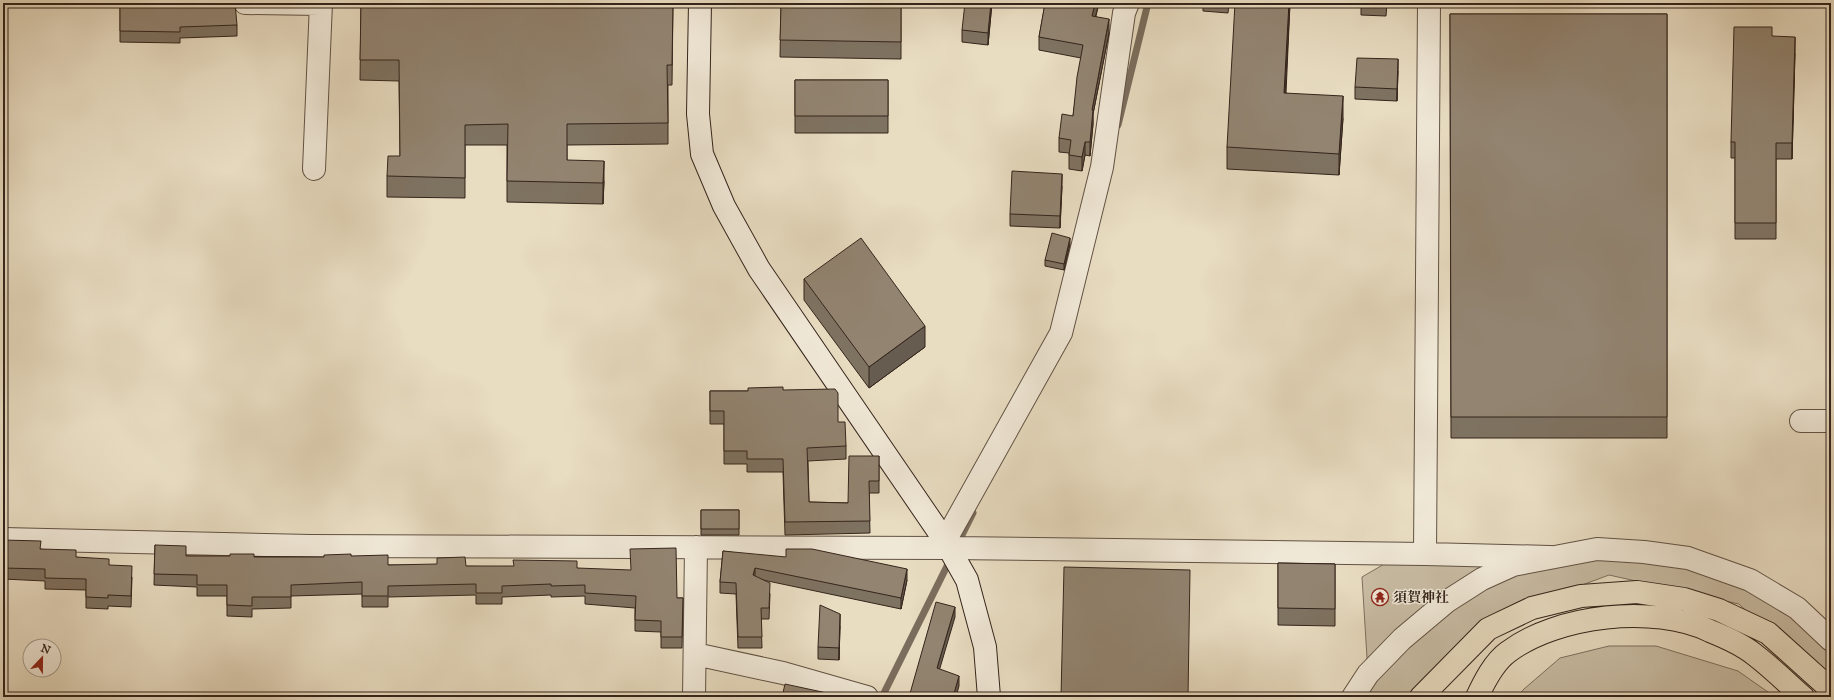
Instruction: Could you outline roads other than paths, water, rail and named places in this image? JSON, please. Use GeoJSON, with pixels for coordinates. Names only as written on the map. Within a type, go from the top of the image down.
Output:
{"type":"FeatureCollection","features":[{"type":"Feature","properties":{"kind":"highway"},"geometry":{"type":"LineString","coordinates":[[1421,697],[1488,629],[1532,608],[1581,596],[1637,592],[1684,599],[1712,608],[1768,633],[1827,686],[1831,693]]}},
{"type":"Feature","properties":{"kind":"highway"},"geometry":{"type":"LineString","coordinates":[[1477,697],[1485,679],[1507,653],[1540,633],[1584,620],[1637,616],[1680,620],[1709,630],[1754,654],[1803,697]]}},
{"type":"Feature","properties":{"kind":"street"},"geometry":{"type":"LineString","coordinates":[[245,3],[321,4],[314,169]]}},
{"type":"Feature","properties":{"kind":"street"},"geometry":{"type":"LineString","coordinates":[[700,3],[698,114],[702,154],[724,206],[759,269],[947,544],[967,580],[985,647],[989,697]]}},
{"type":"Feature","properties":{"kind":"street"},"geometry":{"type":"LineString","coordinates":[[947,544],[1061,333],[1102,167],[1124,12],[1128,3]]}},
{"type":"Feature","properties":{"kind":"street"},"geometry":{"type":"LineString","coordinates":[[1425,554],[1429,3]]}},
{"type":"Feature","properties":{"kind":"street"},"geometry":{"type":"LineString","coordinates":[[1801,421],[1831,421]]}},
{"type":"Feature","properties":{"kind":"street"},"geometry":{"type":"LineString","coordinates":[[3,539],[310,546],[696,547],[947,544],[1550,558]]}},
{"type":"Feature","properties":{"kind":"street"},"geometry":{"type":"LineString","coordinates":[[694,697],[696,547]]}},
{"type":"Feature","properties":{"kind":"street"},"geometry":{"type":"LineString","coordinates":[[1353,697],[1368,674],[1402,639],[1446,602],[1482,579],[1513,565],[1597,549],[1644,552],[1688,558],[1750,580],[1797,608],[1831,640]]}},
{"type":"Feature","properties":{"kind":"street"},"geometry":{"type":"LineString","coordinates":[[695,654],[783,673],[867,697]]}},
{"type":"Feature","properties":{"kind":"waterway"},"geometry":{"type":"LineString","coordinates":[[1118,125],[1148,3]]}},
{"type":"Feature","properties":{"kind":"waterway"},"geometry":{"type":"LineString","coordinates":[[957,545],[973,513]]}},
{"type":"Feature","properties":{"kind":"waterway"},"geometry":{"type":"LineString","coordinates":[[882,697],[951,558]]}},
{"type":"Feature","properties":{"kind":"place","name":"須賀神社"},"geometry":{"type":"Point","coordinates":[1380,597]}}]}
